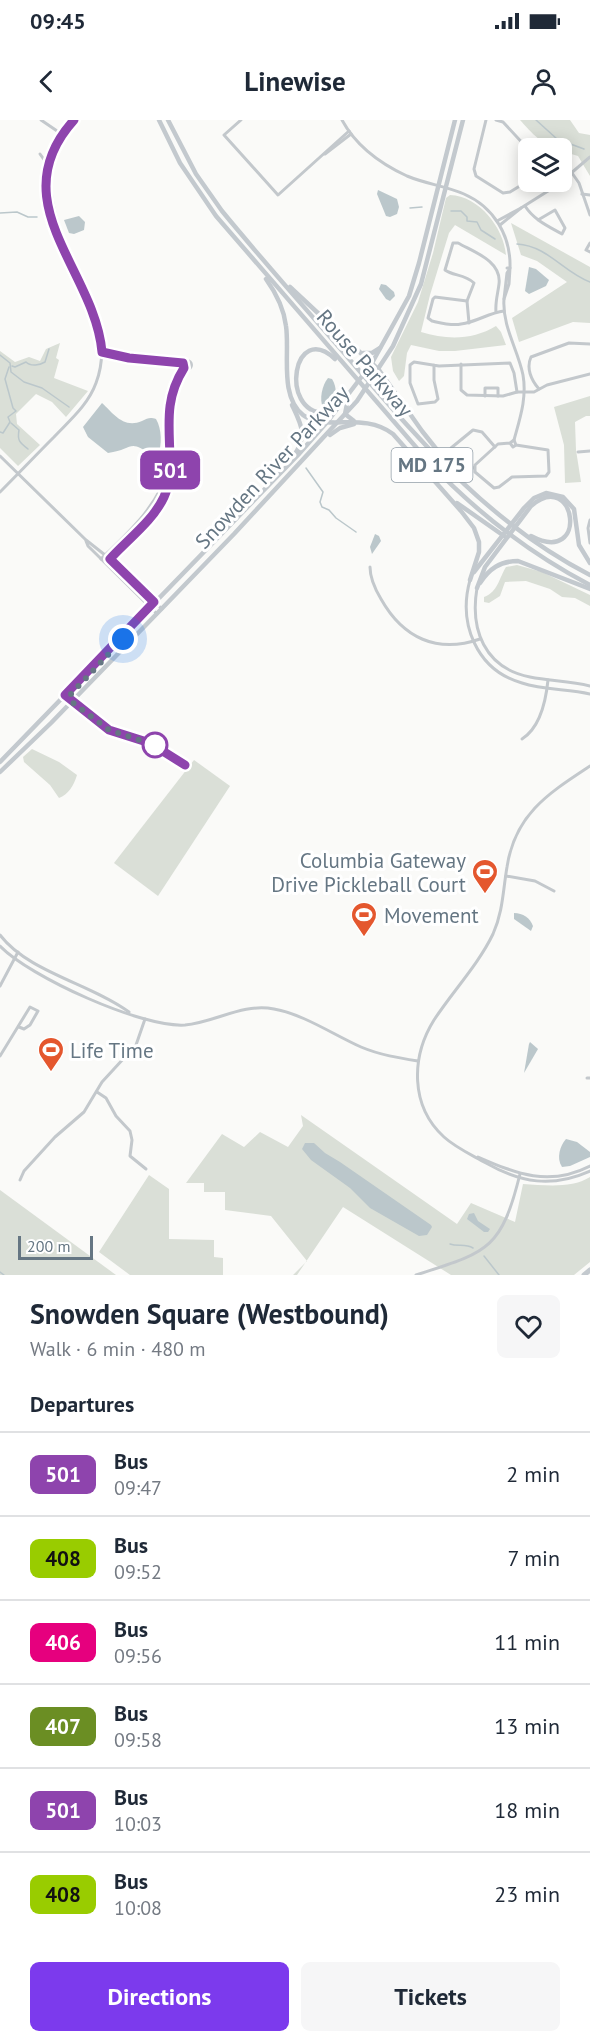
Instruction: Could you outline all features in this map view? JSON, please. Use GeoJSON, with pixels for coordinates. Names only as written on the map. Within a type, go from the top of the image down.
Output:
{"type":"FeatureCollection","features":[{"type":"Feature","properties":{"kind":"highway"},"geometry":{"type":"LineString","coordinates":[[584,1275],[590,1270]]}},
{"type":"Feature","properties":{"kind":"main road","name":"Rouse Parkway"},"geometry":{"type":"LineString","coordinates":[[158,120],[180,163],[208,206],[450,485],[499,530],[590,587]]}},
{"type":"Feature","properties":{"kind":"main road","name":"Rouse Parkway"},"geometry":{"type":"LineString","coordinates":[[168,120],[206,189],[423,443],[470,491],[505,521],[547,550],[590,575]]}},
{"type":"Feature","properties":{"kind":"main road","name":"Snowden River Parkway"},"geometry":{"type":"LineString","coordinates":[[0,762],[279,475],[328,422],[372,363],[394,326],[414,281],[455,120]]}},
{"type":"Feature","properties":{"kind":"main road","name":"Snowden River Parkway"},"geometry":{"type":"LineString","coordinates":[[0,772],[72,702],[284,482],[345,415],[379,370],[400,332],[421,284],[463,120]]}},
{"type":"Feature","properties":{"kind":"main road"},"geometry":{"type":"LineString","coordinates":[[261,256],[379,370],[422,431],[470,491]]}},
{"type":"Feature","properties":{"kind":"main road"},"geometry":{"type":"LineString","coordinates":[[251,257],[274,291],[282,308],[287,336],[290,392],[296,407],[308,418],[328,422],[369,422],[393,434],[466,517],[478,538],[479,552],[470,580]]}},
{"type":"Feature","properties":{"kind":"main road"},"geometry":{"type":"LineString","coordinates":[[383,362],[396,334],[394,326]]}},
{"type":"Feature","properties":{"kind":"main road"},"geometry":{"type":"LineString","coordinates":[[360,352],[372,353],[383,346]]}},
{"type":"Feature","properties":{"kind":"main road"},"geometry":{"type":"LineString","coordinates":[[350,393],[330,411],[321,413],[310,410],[302,401],[298,390],[296,373],[298,363],[308,351],[325,351],[354,376]]}},
{"type":"Feature","properties":{"kind":"main road"},"geometry":{"type":"LineString","coordinates":[[279,475],[296,453],[303,438],[301,424],[286,386],[285,373],[288,364]]}},
{"type":"Feature","properties":{"kind":"main road"},"geometry":{"type":"LineString","coordinates":[[350,393],[345,415],[355,421]]}},
{"type":"Feature","properties":{"kind":"main road"},"geometry":{"type":"LineString","coordinates":[[284,482],[333,432],[348,425],[369,422]]}},
{"type":"Feature","properties":{"kind":"main road"},"geometry":{"type":"LineString","coordinates":[[441,489],[468,511],[499,530]]}},
{"type":"Feature","properties":{"kind":"main road"},"geometry":{"type":"LineString","coordinates":[[470,580],[524,508],[534,498],[546,493],[563,497],[574,509],[579,545],[590,563]]}},
{"type":"Feature","properties":{"kind":"main road"},"geometry":{"type":"LineString","coordinates":[[477,588],[485,567],[526,511],[535,503],[546,498],[557,499],[567,506],[571,514],[569,532],[556,541],[542,542],[518,530]]}},
{"type":"Feature","properties":{"kind":"main road"},"geometry":{"type":"LineString","coordinates":[[477,588],[492,568],[512,561],[526,563],[590,587]]}},
{"type":"Feature","properties":{"kind":"main road"},"geometry":{"type":"LineString","coordinates":[[72,702],[70,695],[132,629],[141,615]]}},
{"type":"Feature","properties":{"kind":"main road"},"geometry":{"type":"LineString","coordinates":[[0,756],[27,735]]}},
{"type":"Feature","properties":{"kind":"street"},"geometry":{"type":"LineString","coordinates":[[41,120],[63,135]]}},
{"type":"Feature","properties":{"kind":"street"},"geometry":{"type":"LineString","coordinates":[[54,151],[47,155],[40,154],[45,160],[47,171],[54,151],[74,120]]}},
{"type":"Feature","properties":{"kind":"street"},"geometry":{"type":"LineString","coordinates":[[241,120],[224,135],[278,195],[350,132]]}},
{"type":"Feature","properties":{"kind":"street"},"geometry":{"type":"LineString","coordinates":[[342,120],[366,150],[388,166],[408,176],[472,198],[488,210],[500,225],[509,247],[504,311],[522,370],[524,392],[514,440],[516,445]]}},
{"type":"Feature","properties":{"kind":"street"},"geometry":{"type":"LineString","coordinates":[[486,120],[474,167],[476,176],[503,193],[518,187]]}},
{"type":"Feature","properties":{"kind":"street"},"geometry":{"type":"LineString","coordinates":[[496,120],[503,122],[518,138]]}},
{"type":"Feature","properties":{"kind":"street"},"geometry":{"type":"LineString","coordinates":[[590,157],[572,173],[579,183],[590,215]]}},
{"type":"Feature","properties":{"kind":"street"},"geometry":{"type":"LineString","coordinates":[[500,225],[546,192]]}},
{"type":"Feature","properties":{"kind":"street"},"geometry":{"type":"LineString","coordinates":[[582,194],[590,195]]}},
{"type":"Feature","properties":{"kind":"street"},"geometry":{"type":"LineString","coordinates":[[497,220],[523,207]]}},
{"type":"Feature","properties":{"kind":"street"},"geometry":{"type":"LineString","coordinates":[[523,207],[538,220],[562,234],[565,228],[555,210],[538,220]]}},
{"type":"Feature","properties":{"kind":"street"},"geometry":{"type":"LineString","coordinates":[[469,322],[467,301],[474,286],[473,281],[445,270],[450,246],[455,242],[491,262],[496,268],[500,278],[496,312]]}},
{"type":"Feature","properties":{"kind":"street"},"geometry":{"type":"LineString","coordinates":[[590,243],[586,249],[590,252]]}},
{"type":"Feature","properties":{"kind":"street"},"geometry":{"type":"LineString","coordinates":[[0,492],[86,403],[99,375],[102,352],[98,328],[63,249]]}},
{"type":"Feature","properties":{"kind":"street"},"geometry":{"type":"LineString","coordinates":[[467,301],[435,297],[428,317],[432,321],[456,325],[504,311]]}},
{"type":"Feature","properties":{"kind":"street"},"geometry":{"type":"LineString","coordinates":[[539,389],[529,369],[529,360],[532,356],[569,343],[590,344]]}},
{"type":"Feature","properties":{"kind":"street"},"geometry":{"type":"LineString","coordinates":[[102,352],[129,358],[183,363],[186,360],[191,363],[190,368],[184,368]]}},
{"type":"Feature","properties":{"kind":"street"},"geometry":{"type":"LineString","coordinates":[[435,365],[434,380],[438,399],[435,402],[418,404],[410,383],[411,363],[414,362],[435,365],[510,363],[517,392]]}},
{"type":"Feature","properties":{"kind":"street"},"geometry":{"type":"LineString","coordinates":[[106,563],[160,504],[170,481],[170,403],[175,384],[184,368],[183,363]]}},
{"type":"Feature","properties":{"kind":"street"},"geometry":{"type":"LineString","coordinates":[[461,364],[462,393],[467,395],[498,396],[517,392],[534,392],[547,384],[590,374]]}},
{"type":"Feature","properties":{"kind":"street"},"geometry":{"type":"LineString","coordinates":[[485,396],[485,388],[498,388],[498,396]]}},
{"type":"Feature","properties":{"kind":"street"},"geometry":{"type":"LineString","coordinates":[[474,468],[476,463],[503,442],[510,443],[512,447],[516,445],[548,450],[550,470],[548,475],[512,477],[495,488],[476,473],[474,468],[467,466],[451,448],[473,430],[482,432],[495,447]]}},
{"type":"Feature","properties":{"kind":"street"},"geometry":{"type":"LineString","coordinates":[[510,443],[514,440]]}},
{"type":"Feature","properties":{"kind":"street"},"geometry":{"type":"LineString","coordinates":[[578,452],[590,451]]}},
{"type":"Feature","properties":{"kind":"street"},"geometry":{"type":"LineString","coordinates":[[0,456],[86,540],[110,559],[162,609]]}},
{"type":"Feature","properties":{"kind":"street"},"geometry":{"type":"LineString","coordinates":[[101,559],[155,501],[162,489],[170,464]]}},
{"type":"Feature","properties":{"kind":"street"},"geometry":{"type":"LineString","coordinates":[[590,520],[588,528],[590,543]]}},
{"type":"Feature","properties":{"kind":"street"},"geometry":{"type":"LineString","coordinates":[[86,540],[88,546],[157,614]]}},
{"type":"Feature","properties":{"kind":"street"},"geometry":{"type":"LineString","coordinates":[[370,567],[373,583],[384,605],[409,632],[420,639],[442,645],[473,642],[480,639]]}},
{"type":"Feature","properties":{"kind":"street"},"geometry":{"type":"LineString","coordinates":[[470,580],[465,611],[468,630],[483,658],[500,673],[521,683],[590,694]]}},
{"type":"Feature","properties":{"kind":"street"},"geometry":{"type":"LineString","coordinates":[[477,588],[475,618],[480,639],[493,657],[510,670],[529,677],[590,686]]}},
{"type":"Feature","properties":{"kind":"street"},"geometry":{"type":"LineString","coordinates":[[522,740],[531,732],[539,717],[544,705],[548,679]]}},
{"type":"Feature","properties":{"kind":"street"},"geometry":{"type":"LineString","coordinates":[[65,695],[84,716],[96,725],[150,743],[185,765]]}},
{"type":"Feature","properties":{"kind":"street"},"geometry":{"type":"LineString","coordinates":[[590,766],[546,796],[526,817],[514,842],[501,908],[491,937],[434,1021],[424,1039],[418,1061],[418,1087],[425,1113],[438,1132],[460,1148],[501,1171],[540,1182],[558,1181],[590,1172]]}},
{"type":"Feature","properties":{"kind":"street"},"geometry":{"type":"LineString","coordinates":[[506,876],[534,881],[554,891]]}},
{"type":"Feature","properties":{"kind":"street"},"geometry":{"type":"LineString","coordinates":[[0,935],[18,952],[131,1013]]}},
{"type":"Feature","properties":{"kind":"street"},"geometry":{"type":"LineString","coordinates":[[0,946],[14,959],[34,972],[97,1002],[162,1024],[186,1024],[247,1008],[272,1008],[293,1015],[370,1050],[418,1061]]}},
{"type":"Feature","properties":{"kind":"street"},"geometry":{"type":"LineString","coordinates":[[0,986],[18,952]]}},
{"type":"Feature","properties":{"kind":"street"},"geometry":{"type":"LineString","coordinates":[[0,1055],[30,1007],[38,1011],[28,1027],[24,1029],[19,1027]]}},
{"type":"Feature","properties":{"kind":"street"},"geometry":{"type":"LineString","coordinates":[[20,1180],[24,1171],[55,1137],[84,1112],[108,1075],[129,1055],[136,1045],[145,1019]]}},
{"type":"Feature","properties":{"kind":"street"},"geometry":{"type":"LineString","coordinates":[[97,1092],[109,1101],[116,1116],[128,1128],[132,1137],[130,1156],[146,1169]]}},
{"type":"Feature","properties":{"kind":"street"},"geometry":{"type":"LineString","coordinates":[[519,1176],[557,1177],[590,1166]]}},
{"type":"Feature","properties":{"kind":"street"},"geometry":{"type":"LineString","coordinates":[[416,1275],[471,1256],[488,1245],[505,1222],[519,1176]]}},
{"type":"Feature","properties":{"kind":"shaded area"},"geometry":{"type":"Polygon","coordinates":[[[520,120],[570,120],[579,133],[590,135],[590,176],[578,156],[572,154],[572,138],[538,138],[520,120]]]}},
{"type":"Feature","properties":{"kind":"shaded area"},"geometry":{"type":"Polygon","coordinates":[[[378,190],[397,199],[399,207],[397,214],[386,216],[377,194],[378,190]]]}},
{"type":"Feature","properties":{"kind":"shaded area"},"geometry":{"type":"Polygon","coordinates":[[[450,195],[471,201],[488,215],[500,234],[506,255],[455,225],[449,233],[421,332],[460,337],[478,334],[496,326],[506,345],[439,351],[411,345],[407,353],[404,376],[399,381],[393,371],[391,357],[418,302],[446,198],[450,195]]]}},
{"type":"Feature","properties":{"kind":"shaded area"},"geometry":{"type":"Polygon","coordinates":[[[79,216],[85,222],[84,230],[74,234],[69,233],[64,220],[79,216]]]}},
{"type":"Feature","properties":{"kind":"shaded area"},"geometry":{"type":"Polygon","coordinates":[[[511,223],[590,267],[590,323],[573,322],[519,342],[512,318],[567,282],[537,261],[521,255],[511,223]]]}},
{"type":"Feature","properties":{"kind":"shaded area"},"geometry":{"type":"Polygon","coordinates":[[[529,267],[536,269],[549,280],[546,286],[529,294],[525,291],[529,267]]]}},
{"type":"Feature","properties":{"kind":"shaded area"},"geometry":{"type":"Polygon","coordinates":[[[381,284],[394,292],[395,296],[390,301],[379,289],[381,284]]]}},
{"type":"Feature","properties":{"kind":"shaded area"},"geometry":{"type":"Polygon","coordinates":[[[60,343],[56,358],[59,360],[54,378],[88,391],[66,417],[52,402],[36,394],[16,414],[17,424],[40,445],[18,466],[0,448],[0,351],[15,362],[29,357],[40,361],[46,349],[60,343]]]}},
{"type":"Feature","properties":{"kind":"shaded area"},"geometry":{"type":"Polygon","coordinates":[[[328,378],[334,382],[335,395],[331,405],[323,407],[322,392],[328,378]]]}},
{"type":"Feature","properties":{"kind":"shaded area"},"geometry":{"type":"Polygon","coordinates":[[[590,396],[590,416],[575,422],[581,482],[565,483],[564,445],[554,407],[590,396]]]}},
{"type":"Feature","properties":{"kind":"shaded area"},"geometry":{"type":"Polygon","coordinates":[[[102,403],[119,419],[129,423],[149,418],[156,419],[161,437],[158,456],[153,457],[135,446],[108,453],[88,437],[83,427],[102,403]]]}},
{"type":"Feature","properties":{"kind":"shaded area"},"geometry":{"type":"Polygon","coordinates":[[[375,534],[381,541],[372,554],[370,547],[375,534]]]}},
{"type":"Feature","properties":{"kind":"shaded area"},"geometry":{"type":"Polygon","coordinates":[[[517,565],[542,572],[590,595],[590,606],[575,598],[562,597],[550,589],[526,581],[505,582],[500,596],[489,603],[484,602],[484,597],[495,588],[506,567],[517,565]]]}},
{"type":"Feature","properties":{"kind":"shaded area"},"geometry":{"type":"Polygon","coordinates":[[[32,749],[59,762],[77,775],[65,795],[59,798],[50,785],[24,762],[23,757],[32,749]]]}},
{"type":"Feature","properties":{"kind":"shaded area"},"geometry":{"type":"Polygon","coordinates":[[[194,760],[230,786],[158,896],[114,863],[194,760]]]}},
{"type":"Feature","properties":{"kind":"shaded area"},"geometry":{"type":"Polygon","coordinates":[[[514,913],[528,918],[533,926],[531,931],[514,919],[514,913]]]}},
{"type":"Feature","properties":{"kind":"shaded area"},"geometry":{"type":"Polygon","coordinates":[[[530,1042],[538,1049],[524,1073],[529,1044],[530,1042]]]}},
{"type":"Feature","properties":{"kind":"shaded area"},"geometry":{"type":"Polygon","coordinates":[[[301,1115],[457,1224],[471,1203],[515,1222],[523,1184],[566,1185],[590,1177],[590,1262],[574,1275],[451,1275],[343,1207],[307,1261],[271,1216],[225,1210],[225,1192],[204,1192],[204,1183],[186,1183],[222,1134],[244,1147],[260,1132],[288,1147],[303,1126],[301,1115]]]}},
{"type":"Feature","properties":{"kind":"shaded area"},"geometry":{"type":"Polygon","coordinates":[[[566,1139],[577,1142],[590,1152],[590,1157],[562,1167],[559,1160],[560,1152],[566,1139]]]}},
{"type":"Feature","properties":{"kind":"shaded area"},"geometry":{"type":"Polygon","coordinates":[[[305,1143],[314,1143],[325,1153],[431,1225],[427,1235],[419,1236],[370,1208],[350,1188],[311,1160],[302,1149],[305,1143]]]}},
{"type":"Feature","properties":{"kind":"shaded area"},"geometry":{"type":"Polygon","coordinates":[[[149,1175],[169,1189],[169,1239],[214,1240],[214,1257],[223,1258],[223,1275],[130,1275],[99,1252],[149,1175]]]}},
{"type":"Feature","properties":{"kind":"shaded area"},"geometry":{"type":"Polygon","coordinates":[[[0,1190],[116,1275],[0,1275],[0,1190]]]}},
{"type":"Feature","properties":{"kind":"shaded area"},"geometry":{"type":"Polygon","coordinates":[[[474,1213],[478,1221],[490,1229],[488,1232],[484,1232],[467,1219],[469,1214],[474,1213]]]}},
{"type":"Feature","properties":{"kind":"shaded area"},"geometry":{"type":"Polygon","coordinates":[[[305,1263],[297,1275],[293,1275],[305,1263]]]}},
{"type":"Feature","properties":{"kind":"waterway"},"geometry":{"type":"LineString","coordinates":[[536,120],[557,139],[584,149]]}},
{"type":"Feature","properties":{"kind":"waterway"},"geometry":{"type":"LineString","coordinates":[[410,208],[422,207]]}},
{"type":"Feature","properties":{"kind":"waterway"},"geometry":{"type":"LineString","coordinates":[[451,211],[461,211],[467,217],[467,221],[477,222],[481,230],[495,239]]}},
{"type":"Feature","properties":{"kind":"waterway"},"geometry":{"type":"LineString","coordinates":[[0,213],[17,212],[28,217],[37,217]]}},
{"type":"Feature","properties":{"kind":"waterway"},"geometry":{"type":"LineString","coordinates":[[517,244],[538,249],[580,278],[590,282]]}},
{"type":"Feature","properties":{"kind":"waterway"},"geometry":{"type":"LineString","coordinates":[[12,366],[26,362],[33,365],[43,363],[49,349]]}},
{"type":"Feature","properties":{"kind":"waterway"},"geometry":{"type":"LineString","coordinates":[[0,355],[10,363],[11,372],[24,382],[42,388],[69,407]]}},
{"type":"Feature","properties":{"kind":"waterway"},"geometry":{"type":"LineString","coordinates":[[0,432],[3,433],[10,422],[8,417],[16,411],[13,408],[5,379],[9,367]]}},
{"type":"Feature","properties":{"kind":"waterway"},"geometry":{"type":"LineString","coordinates":[[11,423],[19,430],[18,437],[28,449]]}},
{"type":"Feature","properties":{"kind":"waterway"},"geometry":{"type":"LineString","coordinates":[[306,468],[323,492],[320,502],[322,507],[356,532]]}},
{"type":"Feature","properties":{"kind":"waterway"},"geometry":{"type":"LineString","coordinates":[[450,1244],[473,1248]]}},
{"type":"Feature","properties":{"kind":"waterway"},"geometry":{"type":"LineString","coordinates":[[484,1256],[499,1275]]}},
{"type":"Feature","properties":{"kind":"waterway"},"geometry":{"type":"LineString","coordinates":[[0,1272],[4,1275]]}},
{"type":"Feature","properties":{"kind":"bus line","name":"501"},"geometry":{"type":"LineString","coordinates":[[74,120],[54,151],[46,177],[46,202],[54,230],[93,314],[102,352],[113,353],[124,358],[183,363],[184,368],[172,391],[170,403],[170,481],[167,491],[156,511],[110,559],[154,602],[65,695],[109,730],[150,743],[185,765]]}},
{"type":"Feature","properties":{"kind":"place","name":"Columbia Gateway Drive Pickleball Court"},"geometry":{"type":"Point","coordinates":[485,895]}},
{"type":"Feature","properties":{"kind":"place","name":"Movement"},"geometry":{"type":"Point","coordinates":[364,938]}},
{"type":"Feature","properties":{"kind":"place","name":"Life Time"},"geometry":{"type":"Point","coordinates":[51,1073]}},
{"type":"Feature","properties":{"kind":"route"},"geometry":{"type":"LineString","coordinates":[[123,639],[70,695],[72,702],[82,707],[109,730],[155,745]]}}]}
